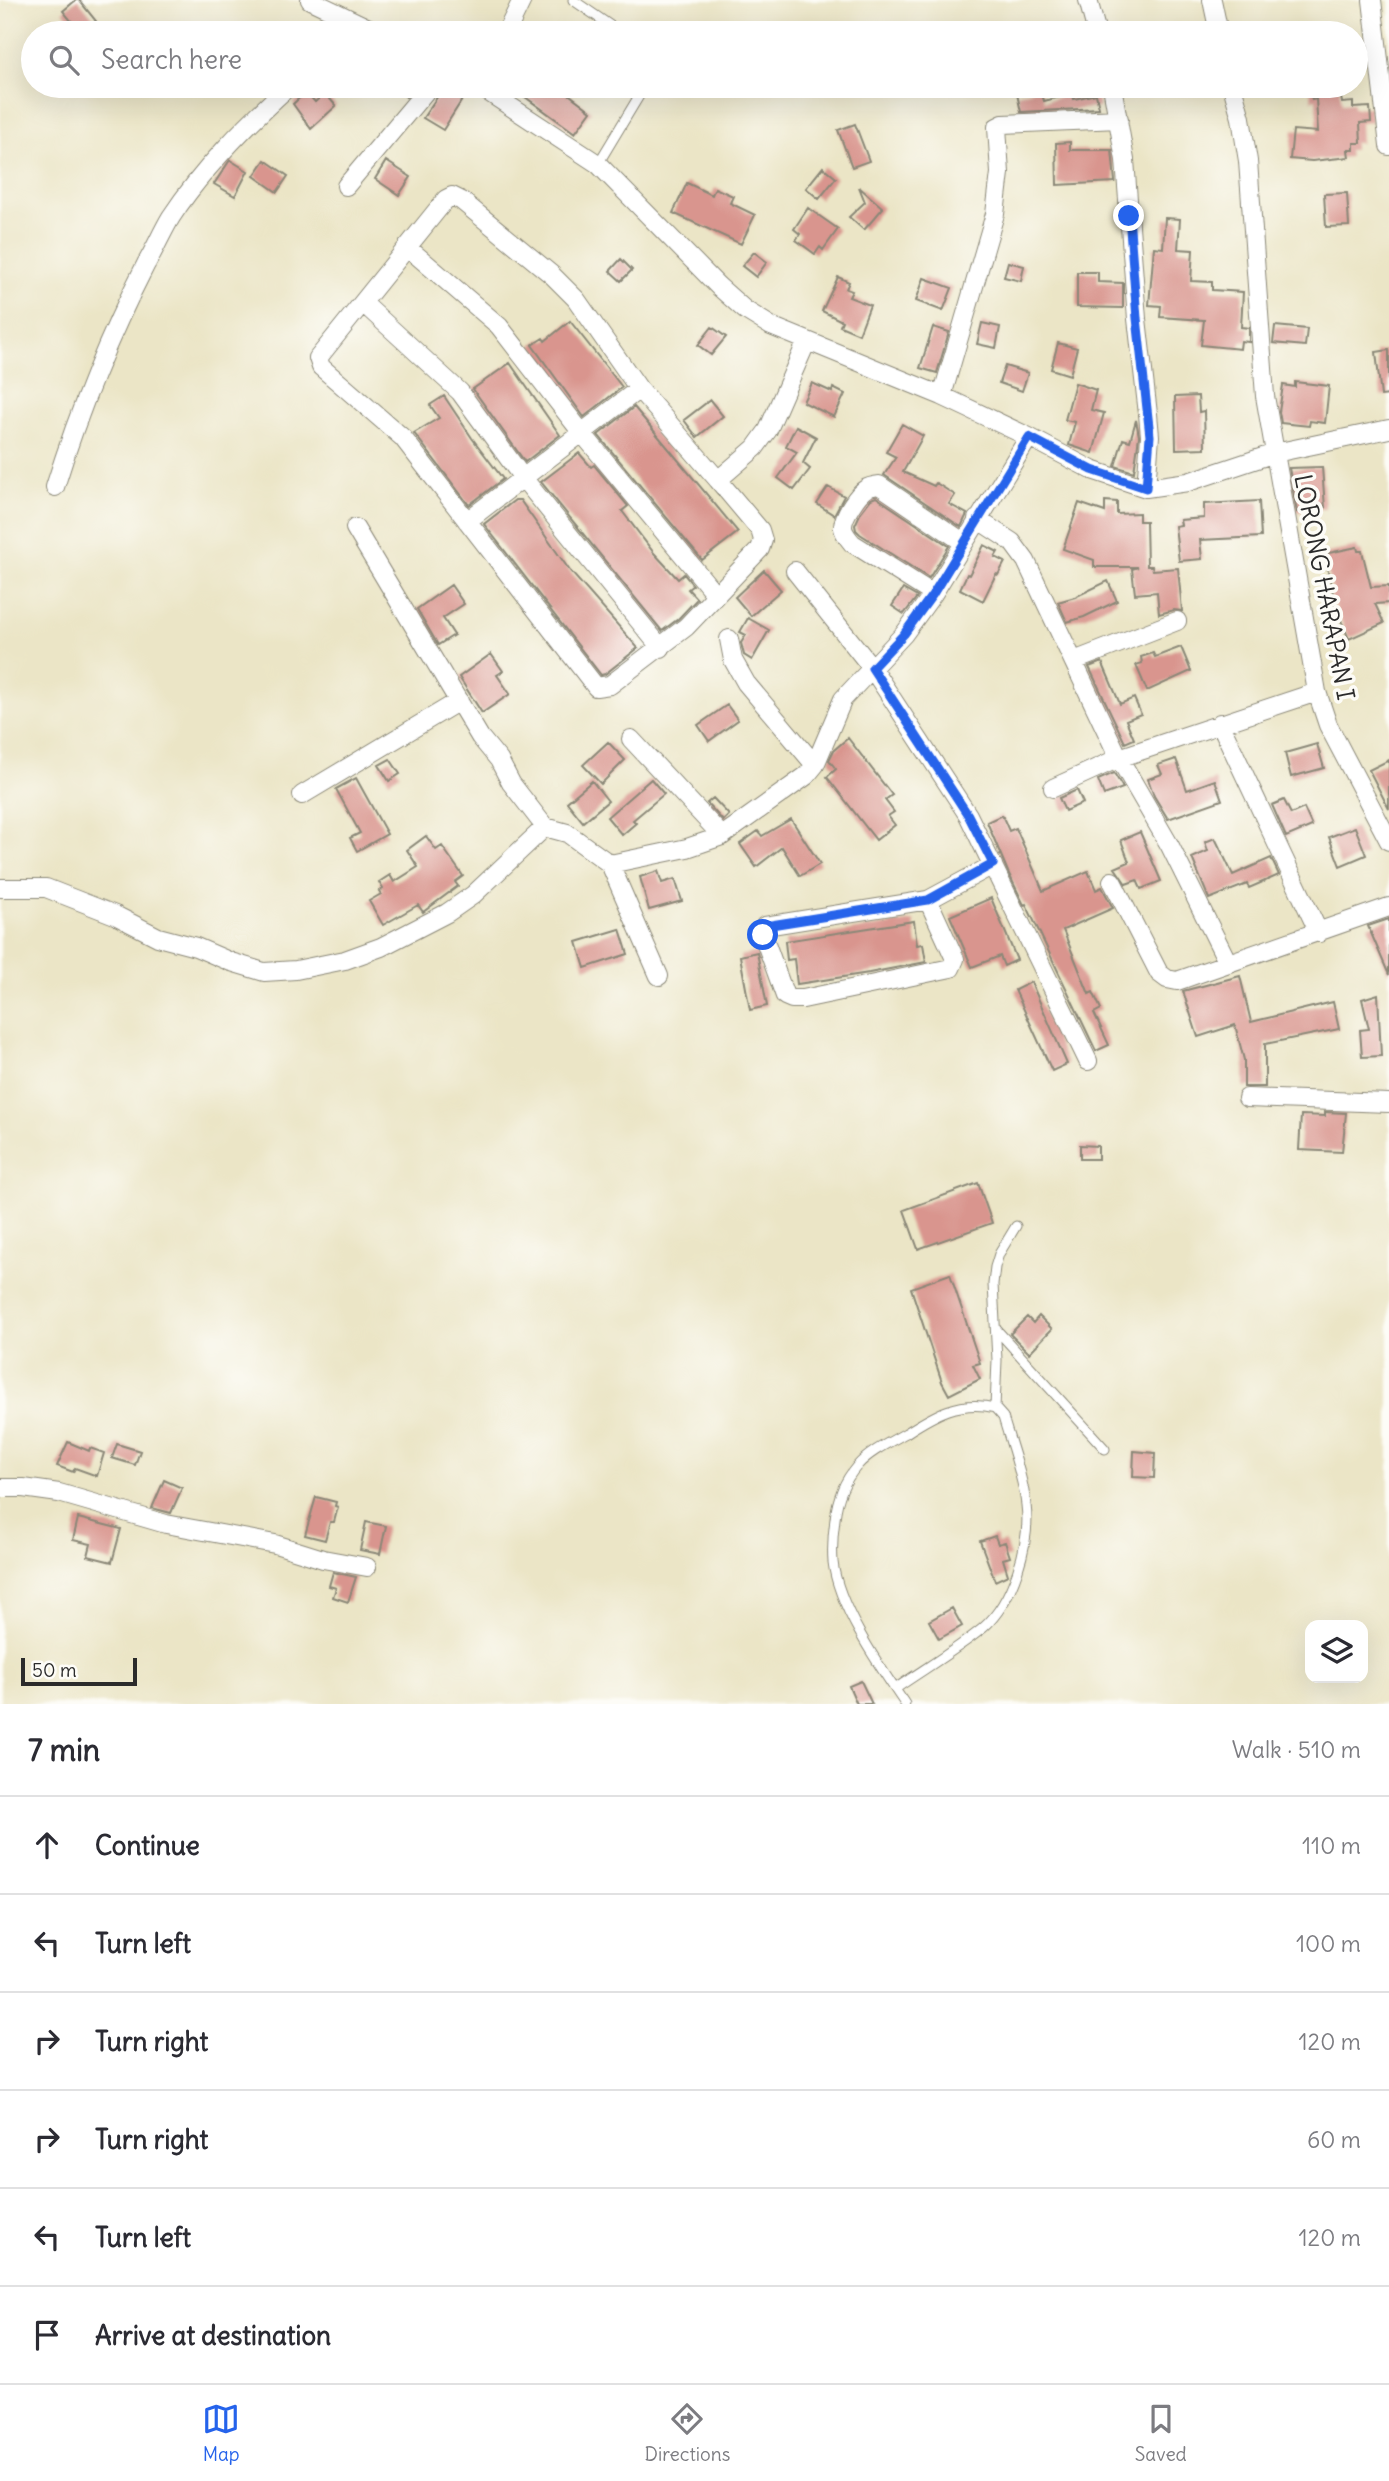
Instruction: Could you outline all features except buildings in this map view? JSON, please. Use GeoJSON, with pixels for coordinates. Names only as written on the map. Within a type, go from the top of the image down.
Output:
{"type":"FeatureCollection","features":[{"type":"Feature","properties":{"kind":"street"},"geometry":{"type":"LineString","coordinates":[[310,0],[340,21]]}},
{"type":"Feature","properties":{"kind":"street"},"geometry":{"type":"LineString","coordinates":[[512,21],[522,0]]}},
{"type":"Feature","properties":{"kind":"street"},"geometry":{"type":"LineString","coordinates":[[1088,0],[1094,21]]}},
{"type":"Feature","properties":{"kind":"street"},"geometry":{"type":"LineString","coordinates":[[1212,0],[1216,21]]}},
{"type":"Feature","properties":{"kind":"street"},"geometry":{"type":"LineString","coordinates":[[1372,0],[1389,146]]}},
{"type":"Feature","properties":{"kind":"street"},"geometry":{"type":"LineString","coordinates":[[55,487],[91,384],[128,299],[171,218],[200,178],[276,98]]}},
{"type":"Feature","properties":{"kind":"street"},"geometry":{"type":"LineString","coordinates":[[346,186],[420,98]]}},
{"type":"Feature","properties":{"kind":"street"},"geometry":{"type":"LineString","coordinates":[[498,98],[598,164],[745,310],[806,343],[942,396],[1092,470],[1146,488],[1188,482],[1275,453],[1389,429]]}},
{"type":"Feature","properties":{"kind":"street"},"geometry":{"type":"LineString","coordinates":[[1115,98],[1125,160],[1137,318],[1150,436],[1146,488]]}},
{"type":"Feature","properties":{"kind":"street","name":"LORONG HARAPAN I"},"geometry":{"type":"LineString","coordinates":[[1235,98],[1248,161],[1265,396],[1317,692],[1328,725],[1389,841]]}},
{"type":"Feature","properties":{"kind":"street"},"geometry":{"type":"LineString","coordinates":[[942,396],[995,214],[1000,173],[997,127],[1003,124],[1119,118]]}},
{"type":"Feature","properties":{"kind":"street"},"geometry":{"type":"LineString","coordinates":[[456,197],[552,275],[576,299],[639,389],[760,530],[763,540],[760,549],[687,627],[610,685],[596,687],[403,438],[321,367],[318,361],[407,247],[446,199],[456,197]]}},
{"type":"Feature","properties":{"kind":"street"},"geometry":{"type":"LineString","coordinates":[[407,247],[499,327],[582,433],[716,595]]}},
{"type":"Feature","properties":{"kind":"street"},"geometry":{"type":"LineString","coordinates":[[363,303],[460,392],[523,478],[661,648]]}},
{"type":"Feature","properties":{"kind":"street"},"geometry":{"type":"LineString","coordinates":[[718,480],[755,448],[768,430],[806,343]]}},
{"type":"Feature","properties":{"kind":"street"},"geometry":{"type":"LineString","coordinates":[[467,521],[639,389]]}},
{"type":"Feature","properties":{"kind":"street"},"geometry":{"type":"LineString","coordinates":[[610,864],[687,848],[722,836],[806,776],[815,765],[843,699],[904,634],[933,594],[976,519],[1029,437]]}},
{"type":"Feature","properties":{"kind":"street"},"geometry":{"type":"LineString","coordinates":[[933,594],[852,543],[843,528],[861,492],[869,486],[878,485],[963,542]]}},
{"type":"Feature","properties":{"kind":"street"},"geometry":{"type":"LineString","coordinates":[[976,519],[1003,535],[1020,551],[1119,758],[1170,846],[1228,963]]}},
{"type":"Feature","properties":{"kind":"street"},"geometry":{"type":"LineString","coordinates":[[355,528],[480,737],[499,760],[511,783],[545,827],[567,833],[610,864],[659,976]]}},
{"type":"Feature","properties":{"kind":"street"},"geometry":{"type":"LineString","coordinates":[[795,571],[872,668],[968,815],[1088,1061]]}},
{"type":"Feature","properties":{"kind":"street"},"geometry":{"type":"LineString","coordinates":[[1074,661],[1177,621]]}},
{"type":"Feature","properties":{"kind":"street"},"geometry":{"type":"LineString","coordinates":[[729,639],[733,660],[746,683],[815,765]]}},
{"type":"Feature","properties":{"kind":"street"},"geometry":{"type":"LineString","coordinates":[[1053,788],[1119,758],[1317,692]]}},
{"type":"Feature","properties":{"kind":"street"},"geometry":{"type":"LineString","coordinates":[[302,795],[459,701]]}},
{"type":"Feature","properties":{"kind":"street"},"geometry":{"type":"LineString","coordinates":[[1220,723],[1319,933]]}},
{"type":"Feature","properties":{"kind":"street"},"geometry":{"type":"LineString","coordinates":[[631,739],[722,836]]}},
{"type":"Feature","properties":{"kind":"street"},"geometry":{"type":"LineString","coordinates":[[0,888],[46,888],[115,915],[158,937],[197,947],[231,962],[264,972],[296,970],[345,960],[381,947],[447,913],[473,895],[545,827]]}},
{"type":"Feature","properties":{"kind":"street"},"geometry":{"type":"LineString","coordinates":[[928,900],[955,959],[951,968],[803,999],[785,996],[763,935],[765,926],[928,900],[993,864]]}},
{"type":"Feature","properties":{"kind":"street"},"geometry":{"type":"LineString","coordinates":[[1112,881],[1159,973],[1167,979],[1184,980],[1389,907]]}},
{"type":"Feature","properties":{"kind":"street"},"geometry":{"type":"LineString","coordinates":[[1247,1098],[1389,1103]]}},
{"type":"Feature","properties":{"kind":"street"},"geometry":{"type":"LineString","coordinates":[[0,1488],[59,1493],[166,1524],[275,1544],[323,1559],[367,1567]]}},
{"type":"Feature","properties":{"kind":"lane"},"geometry":{"type":"LineString","coordinates":[[573,0],[604,21]]}},
{"type":"Feature","properties":{"kind":"lane"},"geometry":{"type":"LineString","coordinates":[[598,164],[638,98]]}},
{"type":"Feature","properties":{"kind":"lane"},"geometry":{"type":"LineString","coordinates":[[995,1408],[996,1329],[993,1284],[999,1254],[1016,1226]]}},
{"type":"Feature","properties":{"kind":"lane"},"geometry":{"type":"LineString","coordinates":[[996,1329],[1105,1449]]}},
{"type":"Feature","properties":{"kind":"lane"},"geometry":{"type":"LineString","coordinates":[[895,1689],[985,1626],[1000,1608],[1016,1576],[1027,1524],[1026,1503],[1003,1417],[995,1408],[968,1404],[932,1416],[859,1464],[843,1486],[836,1507],[833,1534],[837,1576],[851,1615],[895,1689],[905,1704]]}},
{"type":"Feature","properties":{"kind":"route"},"geometry":{"type":"LineString","coordinates":[[763,935],[765,926],[928,900],[993,864],[968,815],[872,668],[904,634],[933,594],[976,519],[1029,437],[1092,470],[1146,488],[1150,436],[1129,216]]}}]}
